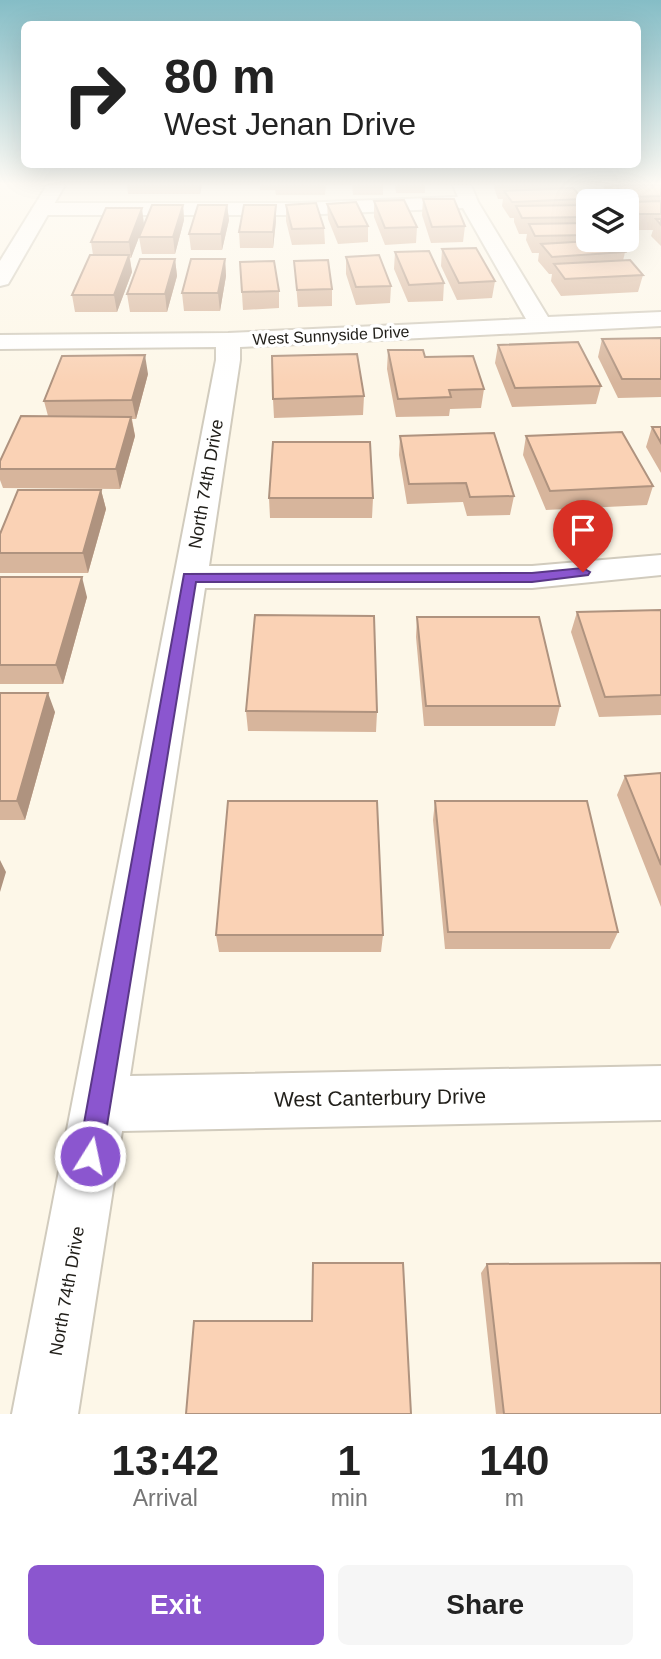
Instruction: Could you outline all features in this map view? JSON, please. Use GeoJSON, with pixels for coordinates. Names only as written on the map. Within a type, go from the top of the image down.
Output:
{"type":"FeatureCollection","features":[{"type":"Feature","properties":{"kind":"street"},"geometry":{"type":"LineString","coordinates":[[0,279],[16,251]]}},
{"type":"Feature","properties":{"kind":"street"},"geometry":{"type":"LineString","coordinates":[[498,251],[541,326]]}},
{"type":"Feature","properties":{"kind":"street","name":"West Sunnyside Drive"},"geometry":{"type":"LineString","coordinates":[[0,342],[228,340],[661,319]]}},
{"type":"Feature","properties":{"kind":"street","name":"North 74th Drive"},"geometry":{"type":"LineString","coordinates":[[46,1414],[228,360],[228,340]]}},
{"type":"Feature","properties":{"kind":"street"},"geometry":{"type":"LineString","coordinates":[[189,577],[532,577],[661,565]]}},
{"type":"Feature","properties":{"kind":"street","name":"West Canterbury Drive"},"geometry":{"type":"LineString","coordinates":[[99,1104],[661,1093]]}},
{"type":"Feature","properties":{"kind":"building"},"geometry":{"type":"Polygon","coordinates":[[[429,251],[444,283],[409,285],[395,252],[429,251]]]}},
{"type":"Feature","properties":{"kind":"building"},"geometry":{"type":"Polygon","coordinates":[[[443,251],[478,251],[495,281],[459,283],[443,251]]]}},
{"type":"Feature","properties":{"kind":"building"},"geometry":{"type":"Polygon","coordinates":[[[547,251],[576,252],[625,252],[552,257],[547,251]]]}},
{"type":"Feature","properties":{"kind":"building"},"geometry":{"type":"Polygon","coordinates":[[[90,255],[129,255],[114,295],[72,295],[90,255]]]}},
{"type":"Feature","properties":{"kind":"building"},"geometry":{"type":"Polygon","coordinates":[[[379,255],[391,286],[356,287],[346,257],[379,255]]]}},
{"type":"Feature","properties":{"kind":"building"},"geometry":{"type":"Polygon","coordinates":[[[140,259],[175,259],[165,294],[127,294],[140,259]]]}},
{"type":"Feature","properties":{"kind":"building"},"geometry":{"type":"Polygon","coordinates":[[[191,259],[225,259],[218,293],[182,293],[191,259]]]}},
{"type":"Feature","properties":{"kind":"building"},"geometry":{"type":"Polygon","coordinates":[[[328,260],[332,289],[297,290],[294,261],[328,260]]]}},
{"type":"Feature","properties":{"kind":"building"},"geometry":{"type":"Polygon","coordinates":[[[630,260],[643,275],[565,279],[554,264],[630,260]]]}},
{"type":"Feature","properties":{"kind":"building"},"geometry":{"type":"Polygon","coordinates":[[[274,261],[279,291],[242,292],[240,262],[274,261]]]}},
{"type":"Feature","properties":{"kind":"building"},"geometry":{"type":"Polygon","coordinates":[[[661,338],[661,379],[622,379],[602,339],[661,338]]]}},
{"type":"Feature","properties":{"kind":"building"},"geometry":{"type":"Polygon","coordinates":[[[578,342],[601,386],[515,388],[498,345],[578,342]]]}},
{"type":"Feature","properties":{"kind":"building"},"geometry":{"type":"Polygon","coordinates":[[[388,350],[423,350],[425,357],[473,356],[484,389],[449,390],[451,397],[398,399],[388,350]]]}},
{"type":"Feature","properties":{"kind":"building"},"geometry":{"type":"Polygon","coordinates":[[[357,354],[364,396],[273,399],[272,356],[357,354]]]}},
{"type":"Feature","properties":{"kind":"building"},"geometry":{"type":"Polygon","coordinates":[[[145,355],[132,400],[44,401],[62,356],[145,355]]]}},
{"type":"Feature","properties":{"kind":"building"},"geometry":{"type":"Polygon","coordinates":[[[21,416],[131,417],[116,469],[0,469],[0,461],[21,416]]]}},
{"type":"Feature","properties":{"kind":"building"},"geometry":{"type":"Polygon","coordinates":[[[652,427],[661,427],[661,443],[652,427]]]}},
{"type":"Feature","properties":{"kind":"building"},"geometry":{"type":"Polygon","coordinates":[[[622,432],[653,486],[550,491],[526,436],[622,432]]]}},
{"type":"Feature","properties":{"kind":"building"},"geometry":{"type":"Polygon","coordinates":[[[494,433],[514,496],[470,497],[466,483],[409,484],[400,436],[494,433]]]}},
{"type":"Feature","properties":{"kind":"building"},"geometry":{"type":"Polygon","coordinates":[[[273,442],[370,442],[373,498],[269,498],[273,442]]]}},
{"type":"Feature","properties":{"kind":"building"},"geometry":{"type":"Polygon","coordinates":[[[18,490],[101,490],[83,553],[0,553],[0,534],[18,490]]]}},
{"type":"Feature","properties":{"kind":"building"},"geometry":{"type":"Polygon","coordinates":[[[0,577],[82,577],[56,665],[0,665],[0,577]]]}},
{"type":"Feature","properties":{"kind":"building"},"geometry":{"type":"Polygon","coordinates":[[[661,610],[661,695],[605,697],[577,612],[661,610]]]}},
{"type":"Feature","properties":{"kind":"building"},"geometry":{"type":"Polygon","coordinates":[[[255,615],[374,616],[377,712],[246,711],[255,615]]]}},
{"type":"Feature","properties":{"kind":"building"},"geometry":{"type":"Polygon","coordinates":[[[417,617],[539,617],[560,706],[426,706],[417,617]]]}},
{"type":"Feature","properties":{"kind":"building"},"geometry":{"type":"Polygon","coordinates":[[[0,693],[48,693],[17,801],[0,801],[0,693]]]}},
{"type":"Feature","properties":{"kind":"building"},"geometry":{"type":"Polygon","coordinates":[[[661,773],[661,865],[625,776],[661,773]]]}},
{"type":"Feature","properties":{"kind":"building"},"geometry":{"type":"Polygon","coordinates":[[[228,801],[377,801],[383,935],[216,935],[228,801]]]}},
{"type":"Feature","properties":{"kind":"building"},"geometry":{"type":"Polygon","coordinates":[[[435,801],[587,801],[618,932],[448,932],[435,801]]]}},
{"type":"Feature","properties":{"kind":"building"},"geometry":{"type":"Polygon","coordinates":[[[313,1263],[403,1263],[411,1414],[186,1414],[194,1321],[312,1321],[313,1263]]]}},
{"type":"Feature","properties":{"kind":"building"},"geometry":{"type":"Polygon","coordinates":[[[661,1263],[661,1414],[504,1414],[487,1264],[661,1263]]]}},
{"type":"Feature","properties":{"kind":"route"},"geometry":{"type":"LineString","coordinates":[[90,1156],[189,577],[532,577],[583,572]]}}]}
